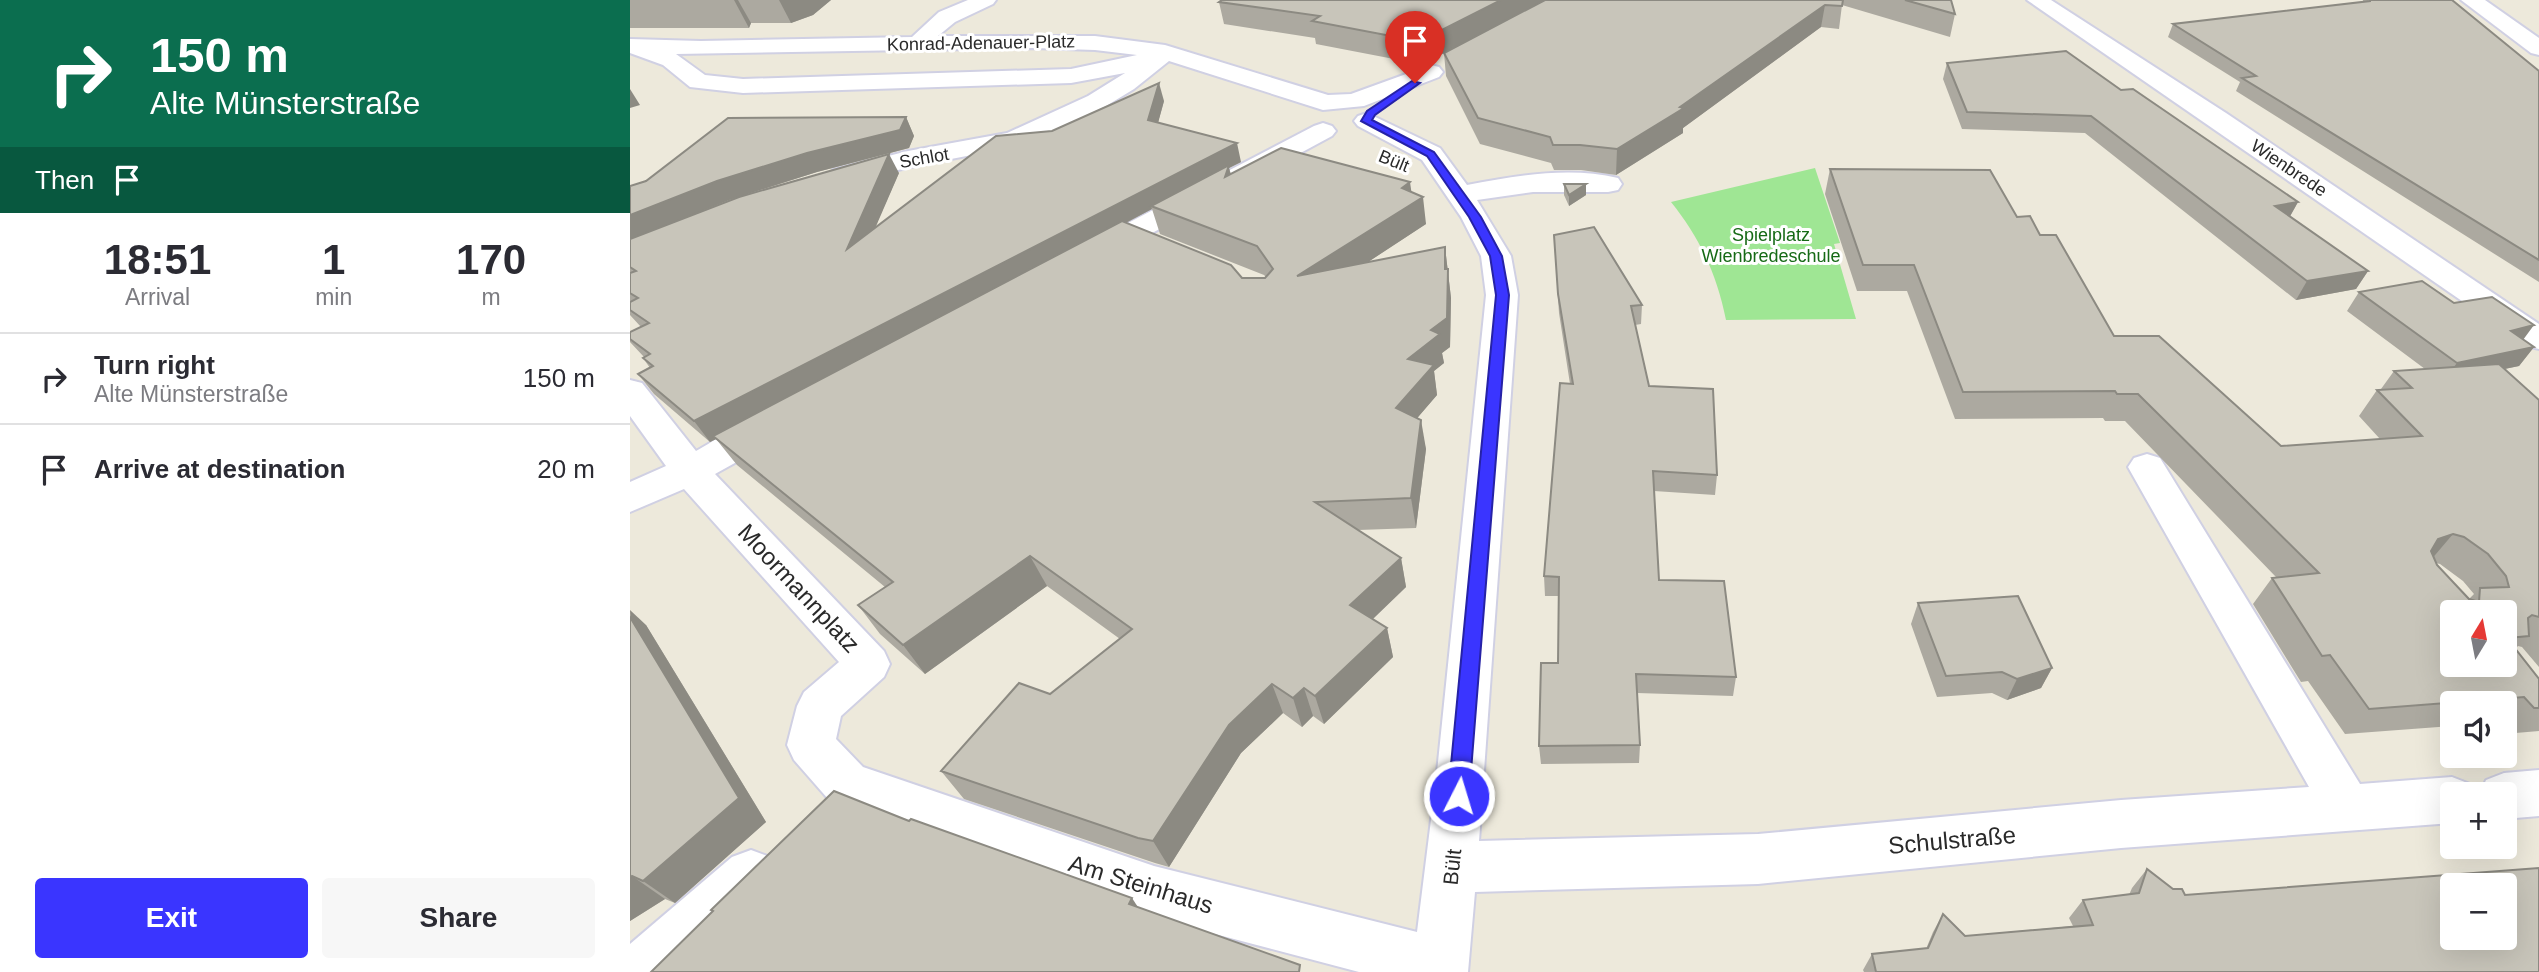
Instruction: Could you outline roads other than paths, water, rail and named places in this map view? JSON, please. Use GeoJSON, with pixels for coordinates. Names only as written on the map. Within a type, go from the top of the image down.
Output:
{"type":"FeatureCollection","features":[{"type":"Feature","properties":{"kind":"street"},"geometry":{"type":"LineString","coordinates":[[918,43],[947,17],[986,0]]}},
{"type":"Feature","properties":{"kind":"street","name":"Wienbrede"},"geometry":{"type":"LineString","coordinates":[[2037,0],[2217,118],[2539,339]]}},
{"type":"Feature","properties":{"kind":"street"},"geometry":{"type":"LineString","coordinates":[[2471,0],[2539,48]]}},
{"type":"Feature","properties":{"kind":"street","name":"Konrad-Adenauer-Platz"},"geometry":{"type":"LineString","coordinates":[[630,47],[1034,41],[1094,43],[1343,122]]}},
{"type":"Feature","properties":{"kind":"street"},"geometry":{"type":"LineString","coordinates":[[630,47],[682,60],[698,82],[743,86],[1071,76],[1153,60],[1203,64],[1324,102],[1343,122]]}},
{"type":"Feature","properties":{"kind":"street"},"geometry":{"type":"LineString","coordinates":[[630,58],[682,60]]}},
{"type":"Feature","properties":{"kind":"street","name":"Schlot"},"geometry":{"type":"LineString","coordinates":[[816,184],[908,159],[1014,140],[1084,109],[1126,84],[1153,60]]}},
{"type":"Feature","properties":{"kind":"street"},"geometry":{"type":"LineString","coordinates":[[1067,267],[1343,122],[1454,60]]}},
{"type":"Feature","properties":{"kind":"street","name":"Bült"},"geometry":{"type":"LineString","coordinates":[[1343,122],[1431,154],[1496,256],[1502,295],[1441,969]]}},
{"type":"Feature","properties":{"kind":"street","name":"Bült"},"geometry":{"type":"LineString","coordinates":[[1379,155],[1457,191]]}},
{"type":"Feature","properties":{"kind":"street"},"geometry":{"type":"LineString","coordinates":[[1457,191],[1571,180],[1608,184]]}},
{"type":"Feature","properties":{"kind":"street"},"geometry":{"type":"LineString","coordinates":[[1128,234],[1165,249]]}},
{"type":"Feature","properties":{"kind":"street"},"geometry":{"type":"LineString","coordinates":[[630,391],[690,471]]}},
{"type":"Feature","properties":{"kind":"street"},"geometry":{"type":"LineString","coordinates":[[630,498],[690,471],[800,411]]}},
{"type":"Feature","properties":{"kind":"street"},"geometry":{"type":"LineString","coordinates":[[2147,467],[2347,807]]}},
{"type":"Feature","properties":{"kind":"street","name":"Moormannplatz"},"geometry":{"type":"LineString","coordinates":[[690,471],[868,663],[820,706],[811,745],[817,812]]}},
{"type":"Feature","properties":{"kind":"street"},"geometry":{"type":"LineString","coordinates":[[2517,795],[2539,793]]}},
{"type":"Feature","properties":{"kind":"street","name":"Schulstraße"},"geometry":{"type":"LineString","coordinates":[[1452,867],[1758,859],[2121,824],[2440,801]]}},
{"type":"Feature","properties":{"kind":"street"},"geometry":{"type":"LineString","coordinates":[[640,972],[719,905],[817,812]]}},
{"type":"Feature","properties":{"kind":"street","name":"Am Steinhaus"},"geometry":{"type":"LineString","coordinates":[[817,812],[1154,892],[1441,969]]}},
{"type":"Feature","properties":{"kind":"park label","name":"Spielplatz Wienbredeschule"},"geometry":{"type":"Point","coordinates":[1771,245]}}]}
